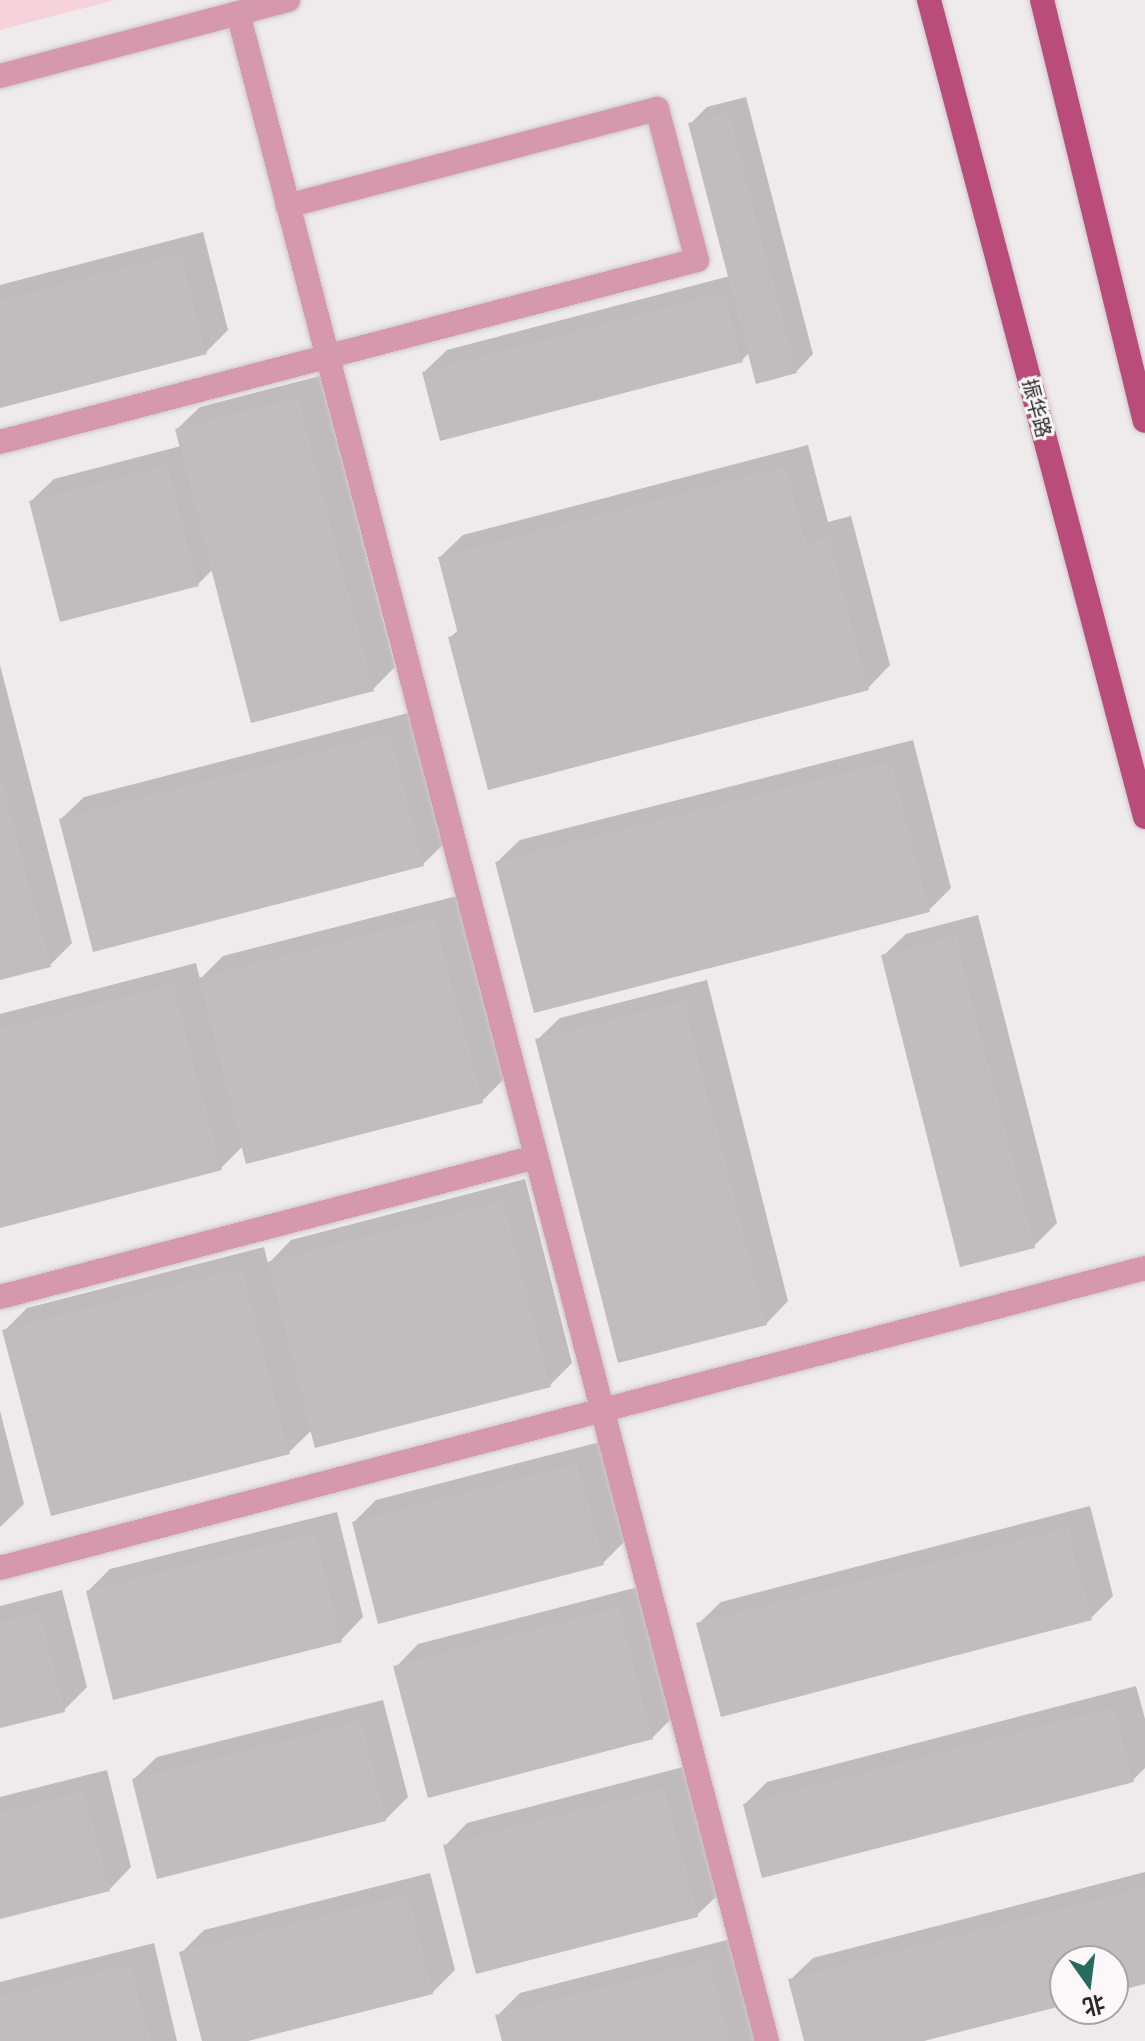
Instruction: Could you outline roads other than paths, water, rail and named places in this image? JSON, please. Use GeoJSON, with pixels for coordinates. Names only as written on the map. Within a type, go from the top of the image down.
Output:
{"type":"FeatureCollection","features":[{"type":"Feature","properties":{"kind":"main road","name":"振华路"},"geometry":{"type":"LineString","coordinates":[[929,0],[1145,817]]}},
{"type":"Feature","properties":{"kind":"main road"},"geometry":{"type":"LineString","coordinates":[[1042,0],[1145,421]]}},
{"type":"Feature","properties":{"kind":"street"},"geometry":{"type":"LineString","coordinates":[[0,76],[288,0]]}},
{"type":"Feature","properties":{"kind":"street"},"geometry":{"type":"LineString","coordinates":[[238,13],[767,2041]]}},
{"type":"Feature","properties":{"kind":"street"},"geometry":{"type":"LineString","coordinates":[[0,442],[697,260],[657,109],[288,206]]}},
{"type":"Feature","properties":{"kind":"street"},"geometry":{"type":"LineString","coordinates":[[0,1297],[536,1157]]}},
{"type":"Feature","properties":{"kind":"street"},"geometry":{"type":"LineString","coordinates":[[0,1568],[1145,1268]]}}]}
